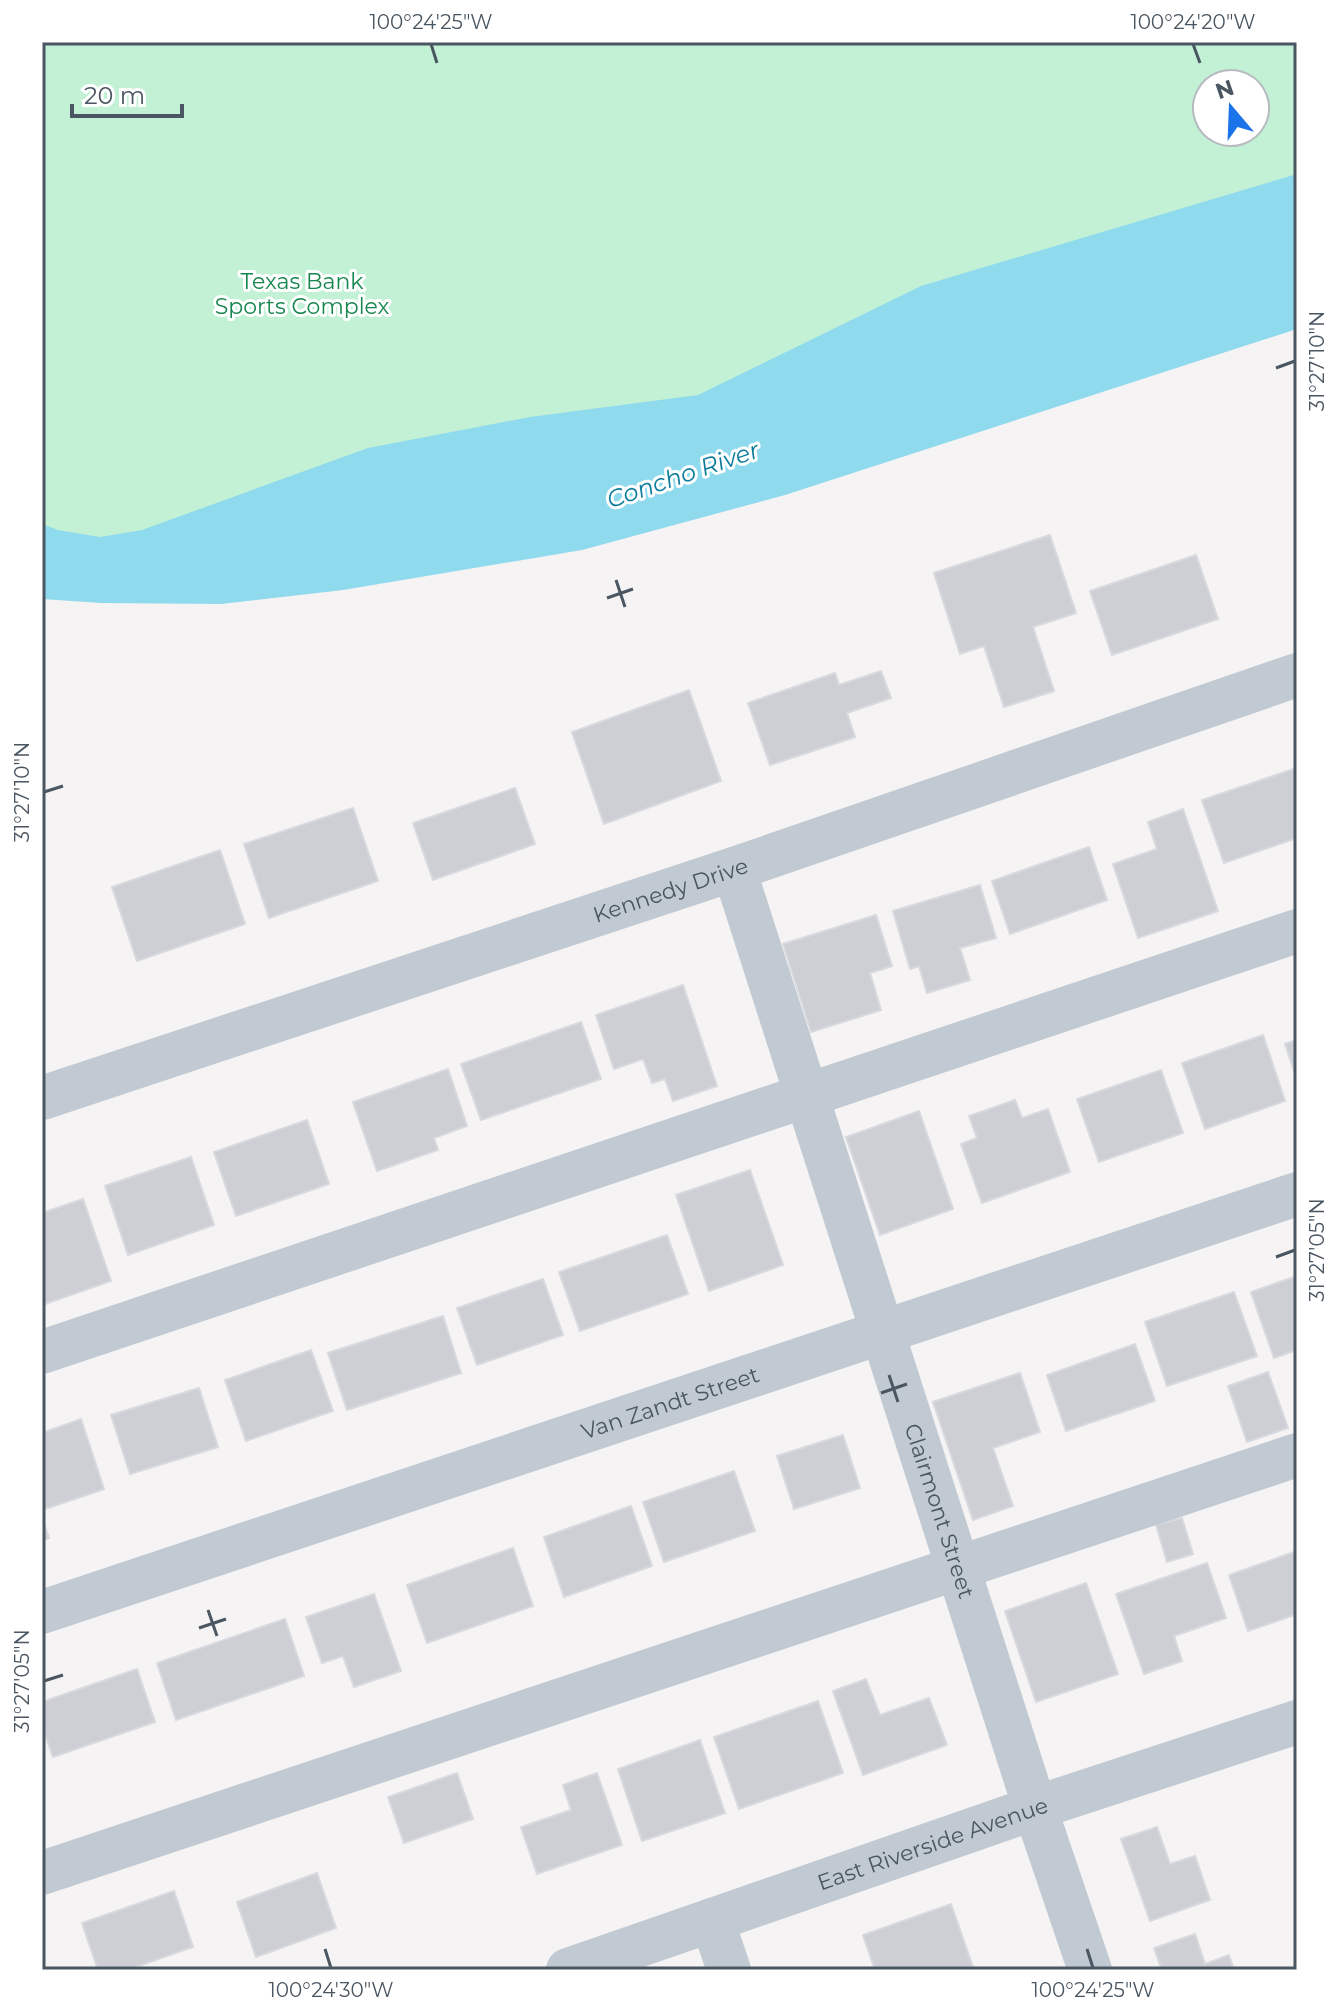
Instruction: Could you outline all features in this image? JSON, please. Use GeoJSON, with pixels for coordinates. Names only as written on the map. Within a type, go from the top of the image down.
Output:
{"type":"FeatureCollection","features":[{"type":"Feature","properties":{"kind":"street","name":"Kennedy Drive"},"geometry":{"type":"LineString","coordinates":[[42,1098],[734,869],[1297,675]]}},
{"type":"Feature","properties":{"kind":"street","name":"Clairmont Street"},"geometry":{"type":"LineString","coordinates":[[734,869],[1035,1808],[1090,1970]]}},
{"type":"Feature","properties":{"kind":"street"},"geometry":{"type":"LineString","coordinates":[[42,1352],[1297,931]]}},
{"type":"Feature","properties":{"kind":"street","name":"Van Zandt Street"},"geometry":{"type":"LineString","coordinates":[[42,1612],[1297,1194]]}},
{"type":"Feature","properties":{"kind":"street"},"geometry":{"type":"LineString","coordinates":[[42,1873],[1297,1455]]}},
{"type":"Feature","properties":{"kind":"street","name":"East Riverside Avenue"},"geometry":{"type":"LineString","coordinates":[[568,1970],[1035,1808],[1297,1722]]}},
{"type":"Feature","properties":{"kind":"street"},"geometry":{"type":"LineString","coordinates":[[712,1920],[729,1970]]}},
{"type":"Feature","properties":{"kind":"green space","name":"Texas Bank Sports Complex"},"geometry":{"type":"Polygon","coordinates":[[[42,42],[1297,42],[1297,260],[42,576],[42,42]]]}},
{"type":"Feature","properties":{"kind":"water","name":"Concho River"},"geometry":{"type":"Polygon","coordinates":[[[1297,174],[1297,329],[785,495],[582,550],[343,590],[221,604],[42,599],[42,524],[100,537],[142,530],[368,448],[530,417],[698,395],[921,286],[1297,174]]]}},
{"type":"Feature","properties":{"kind":"building"},"geometry":{"type":"Polygon","coordinates":[[[1050,535],[1076,613],[1033,627],[1054,691],[1004,707],[984,646],[960,654],[934,573],[1050,535]]]}},
{"type":"Feature","properties":{"kind":"building"},"geometry":{"type":"Polygon","coordinates":[[[1196,555],[1218,619],[1112,655],[1090,591],[1196,555]]]}},
{"type":"Feature","properties":{"kind":"building"},"geometry":{"type":"Polygon","coordinates":[[[881,671],[891,698],[847,713],[855,737],[770,765],[748,703],[835,673],[839,685],[881,671]]]}},
{"type":"Feature","properties":{"kind":"building"},"geometry":{"type":"Polygon","coordinates":[[[689,690],[721,781],[604,824],[572,732],[689,690]]]}},
{"type":"Feature","properties":{"kind":"building"},"geometry":{"type":"Polygon","coordinates":[[[1297,768],[1297,838],[1224,863],[1202,800],[1297,768]]]}},
{"type":"Feature","properties":{"kind":"building"},"geometry":{"type":"Polygon","coordinates":[[[515,788],[535,844],[433,880],[413,823],[515,788]]]}},
{"type":"Feature","properties":{"kind":"building"},"geometry":{"type":"Polygon","coordinates":[[[353,808],[378,881],[269,918],[244,844],[353,808]]]}},
{"type":"Feature","properties":{"kind":"building"},"geometry":{"type":"Polygon","coordinates":[[[1183,809],[1218,911],[1138,938],[1113,864],[1157,849],[1148,822],[1183,809]]]}},
{"type":"Feature","properties":{"kind":"building"},"geometry":{"type":"Polygon","coordinates":[[[1089,847],[1107,900],[1010,934],[992,881],[1089,847]]]}},
{"type":"Feature","properties":{"kind":"building"},"geometry":{"type":"Polygon","coordinates":[[[220,850],[245,924],[137,961],[112,887],[220,850]]]}},
{"type":"Feature","properties":{"kind":"building"},"geometry":{"type":"Polygon","coordinates":[[[980,885],[996,938],[960,948],[970,980],[927,993],[919,966],[910,969],[893,911],[980,885]]]}},
{"type":"Feature","properties":{"kind":"building"},"geometry":{"type":"Polygon","coordinates":[[[876,915],[892,966],[870,973],[881,1010],[811,1032],[783,944],[876,915]]]}},
{"type":"Feature","properties":{"kind":"building"},"geometry":{"type":"Polygon","coordinates":[[[683,985],[717,1086],[673,1101],[665,1079],[652,1083],[643,1059],[614,1069],[596,1015],[683,985]]]}},
{"type":"Feature","properties":{"kind":"building"},"geometry":{"type":"Polygon","coordinates":[[[581,1022],[601,1079],[481,1120],[461,1064],[581,1022]]]}},
{"type":"Feature","properties":{"kind":"building"},"geometry":{"type":"Polygon","coordinates":[[[1263,1035],[1285,1101],[1205,1129],[1182,1063],[1263,1035]]]}},
{"type":"Feature","properties":{"kind":"building"},"geometry":{"type":"Polygon","coordinates":[[[1297,1040],[1297,1080],[1285,1044],[1297,1040]]]}},
{"type":"Feature","properties":{"kind":"building"},"geometry":{"type":"Polygon","coordinates":[[[448,1069],[467,1126],[434,1138],[438,1150],[377,1171],[353,1102],[448,1069]]]}},
{"type":"Feature","properties":{"kind":"building"},"geometry":{"type":"Polygon","coordinates":[[[1161,1070],[1183,1133],[1099,1162],[1077,1099],[1161,1070]]]}},
{"type":"Feature","properties":{"kind":"building"},"geometry":{"type":"Polygon","coordinates":[[[1015,1100],[1022,1118],[1048,1109],[1070,1172],[982,1203],[961,1144],[977,1138],[969,1116],[1015,1100]]]}},
{"type":"Feature","properties":{"kind":"building"},"geometry":{"type":"Polygon","coordinates":[[[919,1111],[953,1209],[880,1235],[846,1137],[919,1111]]]}},
{"type":"Feature","properties":{"kind":"building"},"geometry":{"type":"Polygon","coordinates":[[[307,1120],[329,1184],[236,1216],[214,1152],[307,1120]]]}},
{"type":"Feature","properties":{"kind":"building"},"geometry":{"type":"Polygon","coordinates":[[[191,1157],[214,1225],[128,1255],[105,1186],[191,1157]]]}},
{"type":"Feature","properties":{"kind":"building"},"geometry":{"type":"Polygon","coordinates":[[[750,1170],[783,1265],[709,1291],[676,1195],[750,1170]]]}},
{"type":"Feature","properties":{"kind":"building"},"geometry":{"type":"Polygon","coordinates":[[[83,1199],[111,1281],[42,1305],[42,1213],[83,1199]]]}},
{"type":"Feature","properties":{"kind":"building"},"geometry":{"type":"Polygon","coordinates":[[[667,1235],[688,1294],[580,1331],[559,1272],[667,1235]]]}},
{"type":"Feature","properties":{"kind":"building"},"geometry":{"type":"Polygon","coordinates":[[[1297,1276],[1297,1350],[1274,1358],[1251,1292],[1297,1276]]]}},
{"type":"Feature","properties":{"kind":"building"},"geometry":{"type":"Polygon","coordinates":[[[543,1279],[563,1335],[477,1365],[457,1308],[543,1279]]]}},
{"type":"Feature","properties":{"kind":"building"},"geometry":{"type":"Polygon","coordinates":[[[1234,1292],[1257,1356],[1167,1386],[1145,1322],[1234,1292]]]}},
{"type":"Feature","properties":{"kind":"building"},"geometry":{"type":"Polygon","coordinates":[[[443,1316],[461,1373],[347,1410],[328,1353],[443,1316]]]}},
{"type":"Feature","properties":{"kind":"building"},"geometry":{"type":"Polygon","coordinates":[[[1135,1344],[1155,1401],[1066,1431],[1047,1375],[1135,1344]]]}},
{"type":"Feature","properties":{"kind":"building"},"geometry":{"type":"Polygon","coordinates":[[[311,1350],[333,1411],[246,1441],[225,1380],[311,1350]]]}},
{"type":"Feature","properties":{"kind":"building"},"geometry":{"type":"Polygon","coordinates":[[[1268,1372],[1288,1428],[1247,1442],[1228,1386],[1268,1372]]]}},
{"type":"Feature","properties":{"kind":"building"},"geometry":{"type":"Polygon","coordinates":[[[1020,1373],[1040,1432],[993,1448],[1013,1506],[973,1520],[933,1402],[1020,1373]]]}},
{"type":"Feature","properties":{"kind":"building"},"geometry":{"type":"Polygon","coordinates":[[[199,1388],[218,1447],[130,1474],[111,1415],[199,1388]]]}},
{"type":"Feature","properties":{"kind":"building"},"geometry":{"type":"Polygon","coordinates":[[[81,1419],[104,1489],[42,1510],[42,1433],[81,1419]]]}},
{"type":"Feature","properties":{"kind":"building"},"geometry":{"type":"Polygon","coordinates":[[[843,1435],[860,1488],[794,1509],[777,1456],[843,1435]]]}},
{"type":"Feature","properties":{"kind":"building"},"geometry":{"type":"Polygon","coordinates":[[[734,1471],[755,1531],[664,1562],[643,1502],[734,1471]]]}},
{"type":"Feature","properties":{"kind":"building"},"geometry":{"type":"Polygon","coordinates":[[[631,1506],[652,1566],[564,1597],[544,1537],[631,1506]]]}},
{"type":"Feature","properties":{"kind":"building"},"geometry":{"type":"Polygon","coordinates":[[[42,1518],[49,1538],[42,1541],[42,1518]]]}},
{"type":"Feature","properties":{"kind":"building"},"geometry":{"type":"Polygon","coordinates":[[[1182,1518],[1193,1554],[1167,1562],[1156,1525],[1182,1518]]]}},
{"type":"Feature","properties":{"kind":"building"},"geometry":{"type":"Polygon","coordinates":[[[513,1548],[533,1606],[427,1643],[407,1585],[513,1548]]]}},
{"type":"Feature","properties":{"kind":"building"},"geometry":{"type":"Polygon","coordinates":[[[1297,1551],[1297,1614],[1248,1631],[1229,1575],[1297,1551]]]}},
{"type":"Feature","properties":{"kind":"building"},"geometry":{"type":"Polygon","coordinates":[[[1207,1563],[1226,1618],[1174,1636],[1182,1661],[1144,1674],[1116,1594],[1207,1563]]]}},
{"type":"Feature","properties":{"kind":"building"},"geometry":{"type":"Polygon","coordinates":[[[1086,1583],[1118,1674],[1036,1702],[1005,1611],[1086,1583]]]}},
{"type":"Feature","properties":{"kind":"building"},"geometry":{"type":"Polygon","coordinates":[[[374,1594],[401,1671],[354,1687],[343,1656],[322,1663],[306,1617],[374,1594]]]}},
{"type":"Feature","properties":{"kind":"building"},"geometry":{"type":"Polygon","coordinates":[[[285,1619],[304,1676],[176,1720],[157,1663],[285,1619]]]}},
{"type":"Feature","properties":{"kind":"building"},"geometry":{"type":"Polygon","coordinates":[[[137,1669],[155,1722],[53,1757],[42,1726],[42,1702],[137,1669]]]}},
{"type":"Feature","properties":{"kind":"building"},"geometry":{"type":"Polygon","coordinates":[[[866,1679],[880,1715],[929,1698],[947,1745],[863,1775],[833,1691],[866,1679]]]}},
{"type":"Feature","properties":{"kind":"building"},"geometry":{"type":"Polygon","coordinates":[[[818,1701],[843,1773],[739,1809],[714,1737],[818,1701]]]}},
{"type":"Feature","properties":{"kind":"building"},"geometry":{"type":"Polygon","coordinates":[[[700,1740],[725,1813],[642,1841],[618,1769],[700,1740]]]}},
{"type":"Feature","properties":{"kind":"building"},"geometry":{"type":"Polygon","coordinates":[[[457,1773],[473,1819],[404,1843],[388,1797],[457,1773]]]}},
{"type":"Feature","properties":{"kind":"building"},"geometry":{"type":"Polygon","coordinates":[[[597,1773],[622,1845],[537,1874],[521,1827],[571,1810],[563,1785],[597,1773]]]}},
{"type":"Feature","properties":{"kind":"building"},"geometry":{"type":"Polygon","coordinates":[[[1157,1827],[1170,1864],[1195,1856],[1210,1900],[1150,1921],[1121,1839],[1157,1827]]]}},
{"type":"Feature","properties":{"kind":"building"},"geometry":{"type":"Polygon","coordinates":[[[317,1873],[336,1928],[256,1957],[237,1902],[317,1873]]]}},
{"type":"Feature","properties":{"kind":"building"},"geometry":{"type":"Polygon","coordinates":[[[174,1891],[193,1947],[127,1970],[98,1970],[82,1923],[174,1891]]]}},
{"type":"Feature","properties":{"kind":"building"},"geometry":{"type":"Polygon","coordinates":[[[951,1904],[974,1970],[875,1970],[863,1935],[951,1904]]]}},
{"type":"Feature","properties":{"kind":"building"},"geometry":{"type":"Polygon","coordinates":[[[1195,1934],[1205,1964],[1229,1955],[1234,1970],[1162,1970],[1154,1948],[1195,1934]]]}}]}
